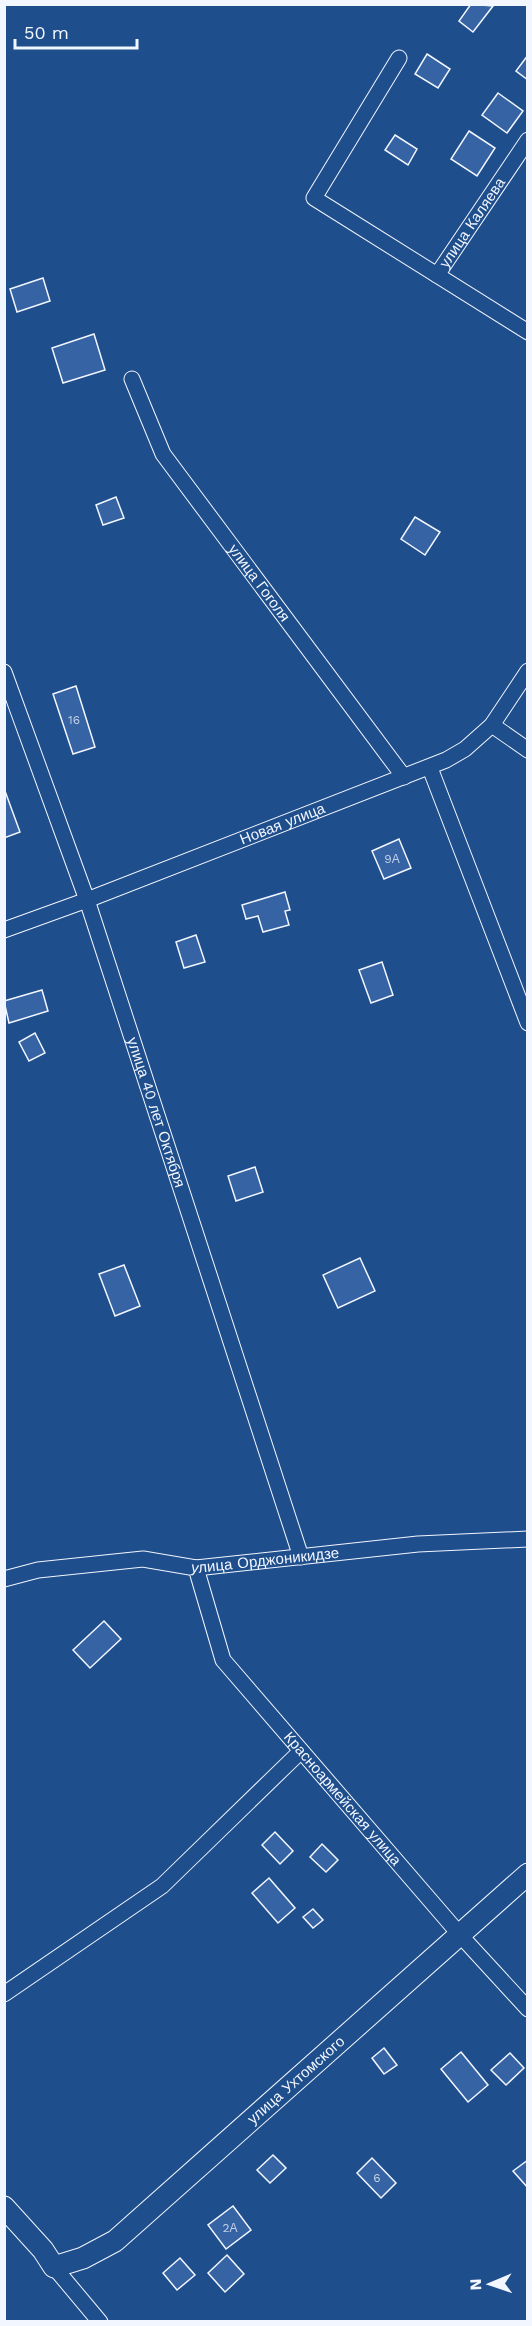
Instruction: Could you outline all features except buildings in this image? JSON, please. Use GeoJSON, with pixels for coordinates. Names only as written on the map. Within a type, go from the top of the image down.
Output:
{"type":"FeatureCollection","features":[{"type":"Feature","properties":{"kind":"main road","name":"улица Ухтомского"},"geometry":{"type":"LineString","coordinates":[[54,2267],[83,2258],[115,2241],[528,1874]]}},
{"type":"Feature","properties":{"kind":"main road"},"geometry":{"type":"LineString","coordinates":[[4,2207],[43,2250],[54,2267]]}},
{"type":"Feature","properties":{"kind":"street","name":"улица Каляева"},"geometry":{"type":"LineString","coordinates":[[399,58],[314,198],[528,332]]}},
{"type":"Feature","properties":{"kind":"street","name":"улица Каляева"},"geometry":{"type":"LineString","coordinates":[[437,275],[528,140]]}},
{"type":"Feature","properties":{"kind":"street","name":"улица Гоголя"},"geometry":{"type":"LineString","coordinates":[[132,379],[163,454],[404,777]]}},
{"type":"Feature","properties":{"kind":"street","name":"Новая улица"},"geometry":{"type":"LineString","coordinates":[[4,930],[430,768],[465,749],[492,725],[528,671]]}},
{"type":"Feature","properties":{"kind":"street","name":"улица 40 лет Октября"},"geometry":{"type":"LineString","coordinates":[[4,672],[87,900],[301,1557]]}},
{"type":"Feature","properties":{"kind":"street"},"geometry":{"type":"LineString","coordinates":[[492,725],[528,750]]}},
{"type":"Feature","properties":{"kind":"street"},"geometry":{"type":"LineString","coordinates":[[430,768],[528,1023]]}},
{"type":"Feature","properties":{"kind":"street","name":"улица Орджоникидзе"},"geometry":{"type":"LineString","coordinates":[[4,1579],[38,1570],[143,1559],[196,1568],[418,1544],[528,1539]]}},
{"type":"Feature","properties":{"kind":"street","name":"Красноармейская улица"},"geometry":{"type":"LineString","coordinates":[[196,1568],[223,1660],[528,2009]]}},
{"type":"Feature","properties":{"kind":"street"},"geometry":{"type":"LineString","coordinates":[[4,1994],[162,1886],[301,1751]]}},
{"type":"Feature","properties":{"kind":"street"},"geometry":{"type":"LineString","coordinates":[[54,2267],[100,2322]]}}]}
